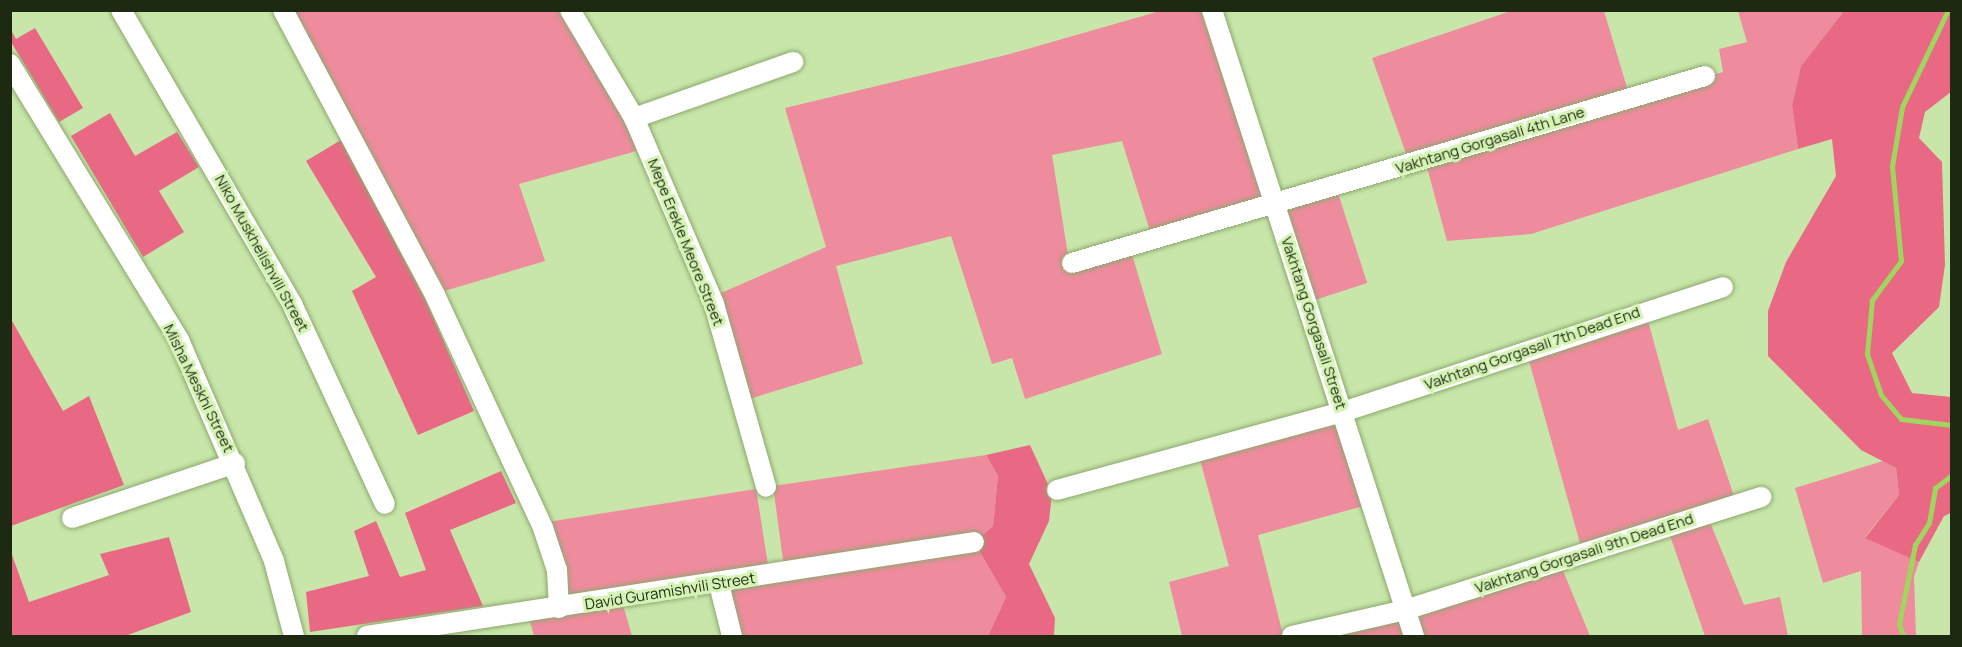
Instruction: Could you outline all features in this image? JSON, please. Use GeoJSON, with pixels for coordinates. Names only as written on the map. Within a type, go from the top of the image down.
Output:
{"type":"FeatureCollection","features":[{"type":"Feature","properties":{"kind":"street","name":"Niko Muskhelishvili Street"},"geometry":{"type":"LineString","coordinates":[[121,10],[293,306],[385,504]]}},
{"type":"Feature","properties":{"kind":"street"},"geometry":{"type":"LineString","coordinates":[[283,10],[435,295],[538,518],[557,570],[559,608]]}},
{"type":"Feature","properties":{"kind":"street","name":"Mepe Erekle Meore Street"},"geometry":{"type":"LineString","coordinates":[[570,10],[634,118],[714,304],[766,487]]}},
{"type":"Feature","properties":{"kind":"street","name":"Vakhtang Gorgasali Street"},"geometry":{"type":"LineString","coordinates":[[1212,10],[1414,636]]}},
{"type":"Feature","properties":{"kind":"street"},"geometry":{"type":"LineString","coordinates":[[634,118],[793,62]]}},
{"type":"Feature","properties":{"kind":"street","name":"Misha Meskhi Street"},"geometry":{"type":"LineString","coordinates":[[10,64],[179,340],[235,463],[274,561],[294,636]]}},
{"type":"Feature","properties":{"kind":"street","name":"Vakhtang Gorgasali 4th Lane"},"geometry":{"type":"LineString","coordinates":[[1072,263],[1275,205],[1705,76]]}},
{"type":"Feature","properties":{"kind":"street","name":"Vakhtang Gorgasali 7th Dead End"},"geometry":{"type":"LineString","coordinates":[[1057,490],[1342,412],[1723,287]]}},
{"type":"Feature","properties":{"kind":"street"},"geometry":{"type":"LineString","coordinates":[[72,518],[235,463]]}},
{"type":"Feature","properties":{"kind":"street","name":"Vakhtang Gorgasali 9th Dead End"},"geometry":{"type":"LineString","coordinates":[[1292,636],[1405,610],[1762,497]]}},
{"type":"Feature","properties":{"kind":"street","name":"David Guramishvili Street"},"geometry":{"type":"LineString","coordinates":[[366,636],[719,584],[974,542]]}},
{"type":"Feature","properties":{"kind":"street"},"geometry":{"type":"LineString","coordinates":[[719,584],[732,636]]}},
{"type":"Feature","properties":{"kind":"shaded area"},"geometry":{"type":"Polygon","coordinates":[[[287,11],[561,11],[640,150],[519,184],[545,261],[441,292],[287,11]]]}},
{"type":"Feature","properties":{"kind":"shaded area"},"geometry":{"type":"Polygon","coordinates":[[[1160,11],[1201,11],[1265,201],[1151,234],[1122,141],[1052,155],[1070,267],[1131,251],[1162,354],[1025,399],[1012,358],[992,364],[951,236],[836,266],[863,364],[749,399],[714,296],[826,247],[785,108],[1006,55],[1160,11]]]}},
{"type":"Feature","properties":{"kind":"shaded area"},"geometry":{"type":"Polygon","coordinates":[[[1511,11],[1604,11],[1628,91],[1408,159],[1372,58],[1511,11]]]}},
{"type":"Feature","properties":{"kind":"shaded area"},"geometry":{"type":"Polygon","coordinates":[[[1738,11],[1844,11],[1801,66],[1792,105],[1798,149],[1531,234],[1447,241],[1425,160],[1723,72],[1719,49],[1747,42],[1738,11]]]}},
{"type":"Feature","properties":{"kind":"shaded area"},"geometry":{"type":"Polygon","coordinates":[[[1844,11],[1951,11],[1951,92],[1925,112],[1919,138],[1942,162],[1945,265],[1939,307],[1892,353],[1912,393],[1951,397],[1951,513],[1944,516],[1919,562],[1865,538],[1899,495],[1896,468],[1861,450],[1768,356],[1768,311],[1786,262],[1836,176],[1832,139],[1798,149],[1792,105],[1801,66],[1844,11]]]}},
{"type":"Feature","properties":{"kind":"shaded area"},"geometry":{"type":"Polygon","coordinates":[[[35,28],[83,108],[59,122],[11,42],[11,30],[16,39],[35,28]]]}},
{"type":"Feature","properties":{"kind":"shaded area"},"geometry":{"type":"Polygon","coordinates":[[[110,113],[135,156],[177,132],[199,167],[159,191],[184,232],[143,257],[71,136],[110,113]]]}},
{"type":"Feature","properties":{"kind":"shaded area"},"geometry":{"type":"Polygon","coordinates":[[[341,140],[426,301],[474,411],[418,435],[352,291],[376,277],[306,161],[341,140]]]}},
{"type":"Feature","properties":{"kind":"shaded area"},"geometry":{"type":"Polygon","coordinates":[[[1336,187],[1367,283],[1306,303],[1275,207],[1336,187]]]}},
{"type":"Feature","properties":{"kind":"shaded area"},"geometry":{"type":"Polygon","coordinates":[[[1645,310],[1678,430],[1708,419],[1737,505],[1707,515],[1744,605],[1780,597],[1788,636],[1705,636],[1667,527],[1583,554],[1526,350],[1645,310]]]}},
{"type":"Feature","properties":{"kind":"shaded area"},"geometry":{"type":"Polygon","coordinates":[[[11,319],[63,411],[89,396],[124,485],[11,526],[11,319]]]}},
{"type":"Feature","properties":{"kind":"shaded area"},"geometry":{"type":"Polygon","coordinates":[[[1339,418],[1367,505],[1258,535],[1283,635],[1182,636],[1169,582],[1229,566],[1199,456],[1339,418]]]}},
{"type":"Feature","properties":{"kind":"shaded area"},"geometry":{"type":"Polygon","coordinates":[[[1030,445],[1052,493],[1049,521],[1029,564],[1055,618],[1054,636],[988,636],[1006,597],[974,542],[993,526],[998,476],[986,455],[1030,445]]]}},
{"type":"Feature","properties":{"kind":"shaded area"},"geometry":{"type":"Polygon","coordinates":[[[986,455],[998,476],[993,526],[981,536],[784,567],[773,486],[986,455]]]}},
{"type":"Feature","properties":{"kind":"shaded area"},"geometry":{"type":"Polygon","coordinates":[[[1883,461],[1896,468],[1899,495],[1865,537],[1919,562],[1914,577],[1916,636],[1862,636],[1861,571],[1823,583],[1795,488],[1883,461]]]}},
{"type":"Feature","properties":{"kind":"shaded area"},"geometry":{"type":"Polygon","coordinates":[[[501,471],[516,503],[450,530],[483,606],[310,632],[306,592],[369,576],[354,531],[376,521],[400,577],[426,570],[405,513],[501,471]]]}},
{"type":"Feature","properties":{"kind":"shaded area"},"geometry":{"type":"Polygon","coordinates":[[[756,489],[768,567],[560,600],[548,522],[756,489]]]}},
{"type":"Feature","properties":{"kind":"shaded area"},"geometry":{"type":"Polygon","coordinates":[[[169,537],[191,612],[125,636],[11,636],[11,552],[29,602],[109,575],[100,554],[169,537]]]}},
{"type":"Feature","properties":{"kind":"shaded area"},"geometry":{"type":"Polygon","coordinates":[[[978,549],[1006,597],[988,636],[737,636],[726,591],[978,549]]]}},
{"type":"Feature","properties":{"kind":"shaded area"},"geometry":{"type":"Polygon","coordinates":[[[1559,561],[1590,636],[1414,636],[1405,610],[1559,561]]]}},
{"type":"Feature","properties":{"kind":"shaded area"},"geometry":{"type":"Polygon","coordinates":[[[623,605],[632,636],[534,636],[529,618],[623,605]]]}},
{"type":"Feature","properties":{"kind":"shaded area"},"geometry":{"type":"Polygon","coordinates":[[[1403,616],[1409,636],[1313,636],[1403,616]]]}},
{"type":"Feature","properties":{"kind":"waterway"},"geometry":{"type":"LineString","coordinates":[[1948,10],[1902,107],[1892,166],[1901,261],[1872,300],[1867,354],[1881,395],[1901,419],[1952,425]]}},
{"type":"Feature","properties":{"kind":"waterway"},"geometry":{"type":"LineString","coordinates":[[1903,636],[1899,624],[1915,545],[1929,523],[1935,488],[1952,475]]}}]}
